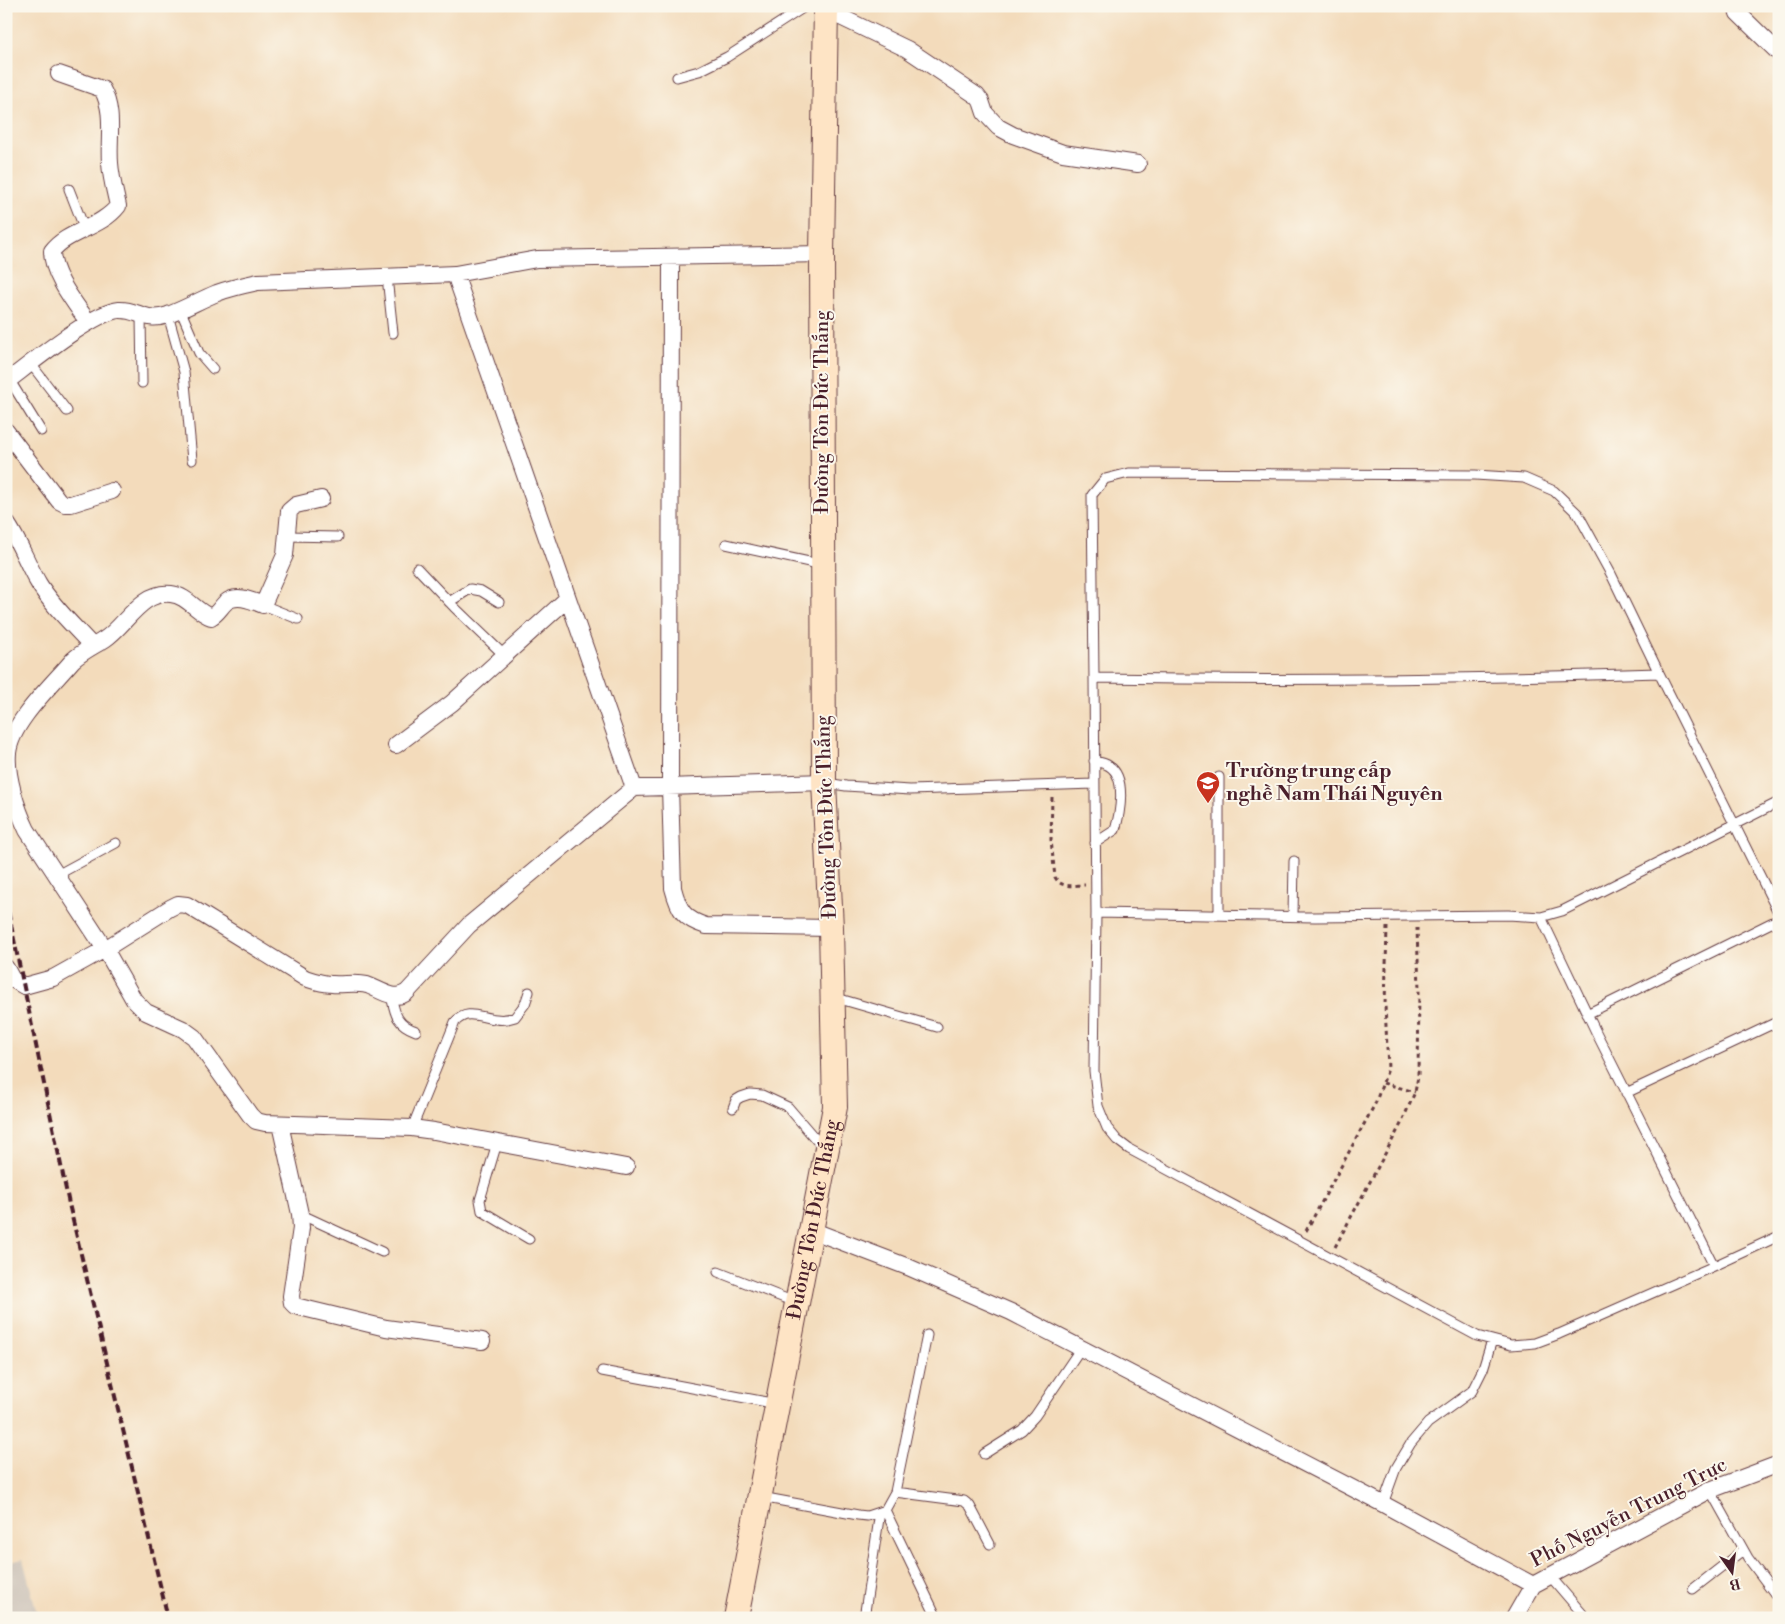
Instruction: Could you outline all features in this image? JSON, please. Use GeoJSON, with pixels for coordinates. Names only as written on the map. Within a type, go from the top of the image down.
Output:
{"type":"FeatureCollection","features":[{"type":"Feature","properties":{"kind":"main road","name":"Đường Tôn Đức Thắng"},"geometry":{"type":"LineString","coordinates":[[736,1618],[835,1107],[832,928],[824,782],[819,8]]}},
{"type":"Feature","properties":{"kind":"street"},"geometry":{"type":"LineString","coordinates":[[1736,6],[1738,13],[1779,53]]}},
{"type":"Feature","properties":{"kind":"street"},"geometry":{"type":"LineString","coordinates":[[819,8],[907,50],[976,96],[981,101],[985,113],[998,127],[1013,135],[1063,153],[1138,164]]}},
{"type":"Feature","properties":{"kind":"street"},"geometry":{"type":"LineString","coordinates":[[59,74],[102,89],[108,100],[110,117],[110,164],[118,206],[108,216],[54,248],[52,255],[52,261],[59,277],[88,322]]}},
{"type":"Feature","properties":{"kind":"street"},"geometry":{"type":"LineString","coordinates":[[8,381],[88,322],[110,312],[120,310],[156,318],[218,293],[258,282],[454,274],[536,259],[822,254]]}},
{"type":"Feature","properties":{"kind":"street"},"geometry":{"type":"LineString","coordinates":[[670,257],[670,787],[673,888],[676,901],[683,914],[692,922],[706,926],[832,928]]}},
{"type":"Feature","properties":{"kind":"street"},"geometry":{"type":"LineString","coordinates":[[454,274],[634,788]]}},
{"type":"Feature","properties":{"kind":"street"},"geometry":{"type":"LineString","coordinates":[[6,431],[59,501],[70,504],[112,491]]}},
{"type":"Feature","properties":{"kind":"street"},"geometry":{"type":"LineString","coordinates":[[321,499],[296,506],[289,511],[285,555],[263,604],[241,598],[233,598],[226,602],[211,617],[205,615],[182,596],[170,593],[156,595],[144,602],[114,632],[73,660],[22,719],[13,736],[8,752],[9,772],[20,814],[27,830],[105,949],[134,1000],[146,1012],[184,1029],[194,1037],[256,1121],[280,1124],[412,1128],[626,1167]]}},
{"type":"Feature","properties":{"kind":"street"},"geometry":{"type":"LineString","coordinates":[[6,522],[19,543],[38,582],[92,646]]}},
{"type":"Feature","properties":{"kind":"street"},"geometry":{"type":"LineString","coordinates":[[396,745],[452,704],[567,599]]}},
{"type":"Feature","properties":{"kind":"street"},"geometry":{"type":"LineString","coordinates":[[6,968],[12,978],[24,986],[53,978],[105,949],[178,904],[187,905],[305,978],[330,984],[364,985],[400,996],[407,992],[469,925],[634,788],[824,782]]}},
{"type":"Feature","properties":{"kind":"street"},"geometry":{"type":"LineString","coordinates":[[280,1124],[300,1214],[301,1228],[291,1300],[296,1306],[386,1328],[482,1341]]}},
{"type":"Feature","properties":{"kind":"street"},"geometry":{"type":"LineString","coordinates":[[811,1230],[975,1295],[1382,1504],[1534,1585]]}},
{"type":"Feature","properties":{"kind":"street","name":"Phố Nguyễn Trung Trực"},"geometry":{"type":"LineString","coordinates":[[1514,1618],[1534,1585],[1710,1490],[1779,1464]]}},
{"type":"Feature","properties":{"kind":"lane"},"geometry":{"type":"LineString","coordinates":[[677,77],[699,71],[819,8]]}},
{"type":"Feature","properties":{"kind":"lane"},"geometry":{"type":"LineString","coordinates":[[69,189],[85,230]]}},
{"type":"Feature","properties":{"kind":"lane"},"geometry":{"type":"LineString","coordinates":[[387,277],[393,333]]}},
{"type":"Feature","properties":{"kind":"lane"},"geometry":{"type":"LineString","coordinates":[[174,312],[199,353],[214,369]]}},
{"type":"Feature","properties":{"kind":"lane"},"geometry":{"type":"LineString","coordinates":[[174,312],[184,372],[192,460]]}},
{"type":"Feature","properties":{"kind":"lane"},"geometry":{"type":"LineString","coordinates":[[141,316],[142,383]]}},
{"type":"Feature","properties":{"kind":"lane"},"geometry":{"type":"LineString","coordinates":[[31,364],[67,411]]}},
{"type":"Feature","properties":{"kind":"lane"},"geometry":{"type":"LineString","coordinates":[[8,381],[41,431]]}},
{"type":"Feature","properties":{"kind":"lane"},"geometry":{"type":"LineString","coordinates":[[1779,914],[1611,574],[1578,514],[1554,491],[1524,478],[1475,475],[1130,472],[1105,479],[1092,495],[1096,885],[1094,1072],[1098,1106],[1107,1128],[1117,1140],[1129,1150],[1301,1240],[1477,1336],[1511,1345],[1535,1343],[1551,1337],[1779,1236]]}},
{"type":"Feature","properties":{"kind":"lane"},"geometry":{"type":"LineString","coordinates":[[287,536],[338,537]]}},
{"type":"Feature","properties":{"kind":"lane"},"geometry":{"type":"LineString","coordinates":[[726,544],[823,565]]}},
{"type":"Feature","properties":{"kind":"lane"},"geometry":{"type":"LineString","coordinates":[[417,568],[505,656]]}},
{"type":"Feature","properties":{"kind":"lane"},"geometry":{"type":"LineString","coordinates":[[449,602],[470,589],[481,591],[499,602]]}},
{"type":"Feature","properties":{"kind":"lane"},"geometry":{"type":"LineString","coordinates":[[263,604],[298,619]]}},
{"type":"Feature","properties":{"kind":"lane"},"geometry":{"type":"LineString","coordinates":[[1094,678],[1449,678],[1557,677],[1659,673]]}},
{"type":"Feature","properties":{"kind":"lane"},"geometry":{"type":"LineString","coordinates":[[1094,761],[1109,765],[1115,771],[1120,787],[1121,804],[1115,830],[1095,843]]}},
{"type":"Feature","properties":{"kind":"lane"},"geometry":{"type":"LineString","coordinates":[[1219,777],[1219,915]]}},
{"type":"Feature","properties":{"kind":"lane"},"geometry":{"type":"LineString","coordinates":[[824,782],[846,786],[910,790],[1094,784]]}},
{"type":"Feature","properties":{"kind":"lane"},"geometry":{"type":"LineString","coordinates":[[1096,913],[1292,916],[1541,916],[1562,911],[1779,802]]}},
{"type":"Feature","properties":{"kind":"lane"},"geometry":{"type":"LineString","coordinates":[[57,875],[116,843]]}},
{"type":"Feature","properties":{"kind":"lane"},"geometry":{"type":"LineString","coordinates":[[1292,916],[1294,861]]}},
{"type":"Feature","properties":{"kind":"lane"},"geometry":{"type":"LineString","coordinates":[[1541,916],[1626,1093],[1714,1266]]}},
{"type":"Feature","properties":{"kind":"lane"},"geometry":{"type":"LineString","coordinates":[[1587,1014],[1779,919]]}},
{"type":"Feature","properties":{"kind":"lane"},"geometry":{"type":"LineString","coordinates":[[412,1128],[455,1022],[459,1018],[471,1013],[498,1020],[515,1017],[526,1004],[529,992]]}},
{"type":"Feature","properties":{"kind":"lane"},"geometry":{"type":"LineString","coordinates":[[391,994],[395,1013],[400,1022],[416,1032]]}},
{"type":"Feature","properties":{"kind":"lane"},"geometry":{"type":"LineString","coordinates":[[833,996],[936,1027]]}},
{"type":"Feature","properties":{"kind":"lane"},"geometry":{"type":"LineString","coordinates":[[1626,1093],[1779,1021]]}},
{"type":"Feature","properties":{"kind":"lane"},"geometry":{"type":"LineString","coordinates":[[733,1108],[736,1100],[741,1097],[750,1094],[762,1095],[788,1108],[826,1151]]}},
{"type":"Feature","properties":{"kind":"lane"},"geometry":{"type":"LineString","coordinates":[[497,1143],[480,1200],[482,1211],[529,1239]]}},
{"type":"Feature","properties":{"kind":"lane"},"geometry":{"type":"LineString","coordinates":[[300,1214],[382,1252]]}},
{"type":"Feature","properties":{"kind":"lane"},"geometry":{"type":"LineString","coordinates":[[718,1272],[797,1303]]}},
{"type":"Feature","properties":{"kind":"lane"},"geometry":{"type":"LineString","coordinates":[[864,1618],[882,1511],[895,1492],[927,1335]]}},
{"type":"Feature","properties":{"kind":"lane"},"geometry":{"type":"LineString","coordinates":[[1382,1504],[1396,1468],[1411,1443],[1428,1423],[1472,1391],[1483,1369],[1492,1340]]}},
{"type":"Feature","properties":{"kind":"lane"},"geometry":{"type":"LineString","coordinates":[[984,1454],[1022,1430],[1035,1416],[1081,1348]]}},
{"type":"Feature","properties":{"kind":"lane"},"geometry":{"type":"LineString","coordinates":[[602,1371],[778,1404]]}},
{"type":"Feature","properties":{"kind":"lane"},"geometry":{"type":"LineString","coordinates":[[1710,1490],[1743,1550],[1778,1598]]}},
{"type":"Feature","properties":{"kind":"lane"},"geometry":{"type":"LineString","coordinates":[[895,1492],[964,1501],[970,1506],[990,1544]]}},
{"type":"Feature","properties":{"kind":"lane"},"geometry":{"type":"LineString","coordinates":[[760,1497],[858,1515],[867,1516],[882,1511]]}},
{"type":"Feature","properties":{"kind":"lane"},"geometry":{"type":"LineString","coordinates":[[882,1511],[936,1618]]}},
{"type":"Feature","properties":{"kind":"lane"},"geometry":{"type":"LineString","coordinates":[[1693,1589],[1743,1550]]}},
{"type":"Feature","properties":{"kind":"lane"},"geometry":{"type":"LineString","coordinates":[[1550,1576],[1586,1618]]}},
{"type":"Feature","properties":{"kind":"path"},"geometry":{"type":"LineString","coordinates":[[1052,784],[1051,840],[1055,877],[1064,885],[1096,885]]}},
{"type":"Feature","properties":{"kind":"path"},"geometry":{"type":"LineString","coordinates":[[1301,1240],[1375,1104],[1388,1069],[1385,1005],[1387,916]]}},
{"type":"Feature","properties":{"kind":"path"},"geometry":{"type":"LineString","coordinates":[[1330,1256],[1401,1124],[1415,1092],[1418,1077],[1419,990],[1417,916]]}},
{"type":"Feature","properties":{"kind":"path"},"geometry":{"type":"LineString","coordinates":[[1383,1083],[1415,1092]]}},
{"type":"Feature","properties":{"kind":"shaded area"},"geometry":{"type":"Polygon","coordinates":[[[23,1559],[38,1618],[6,1618],[6,1563],[23,1559]]]}},
{"type":"Feature","properties":{"kind":"railway"},"geometry":{"type":"LineString","coordinates":[[6,901],[69,1204],[168,1618]]}},
{"type":"Feature","properties":{"kind":"place","name":"Trường trung cấp nghề Nam Thái Nguyên"},"geometry":{"type":"Point","coordinates":[1208,804]}}]}
